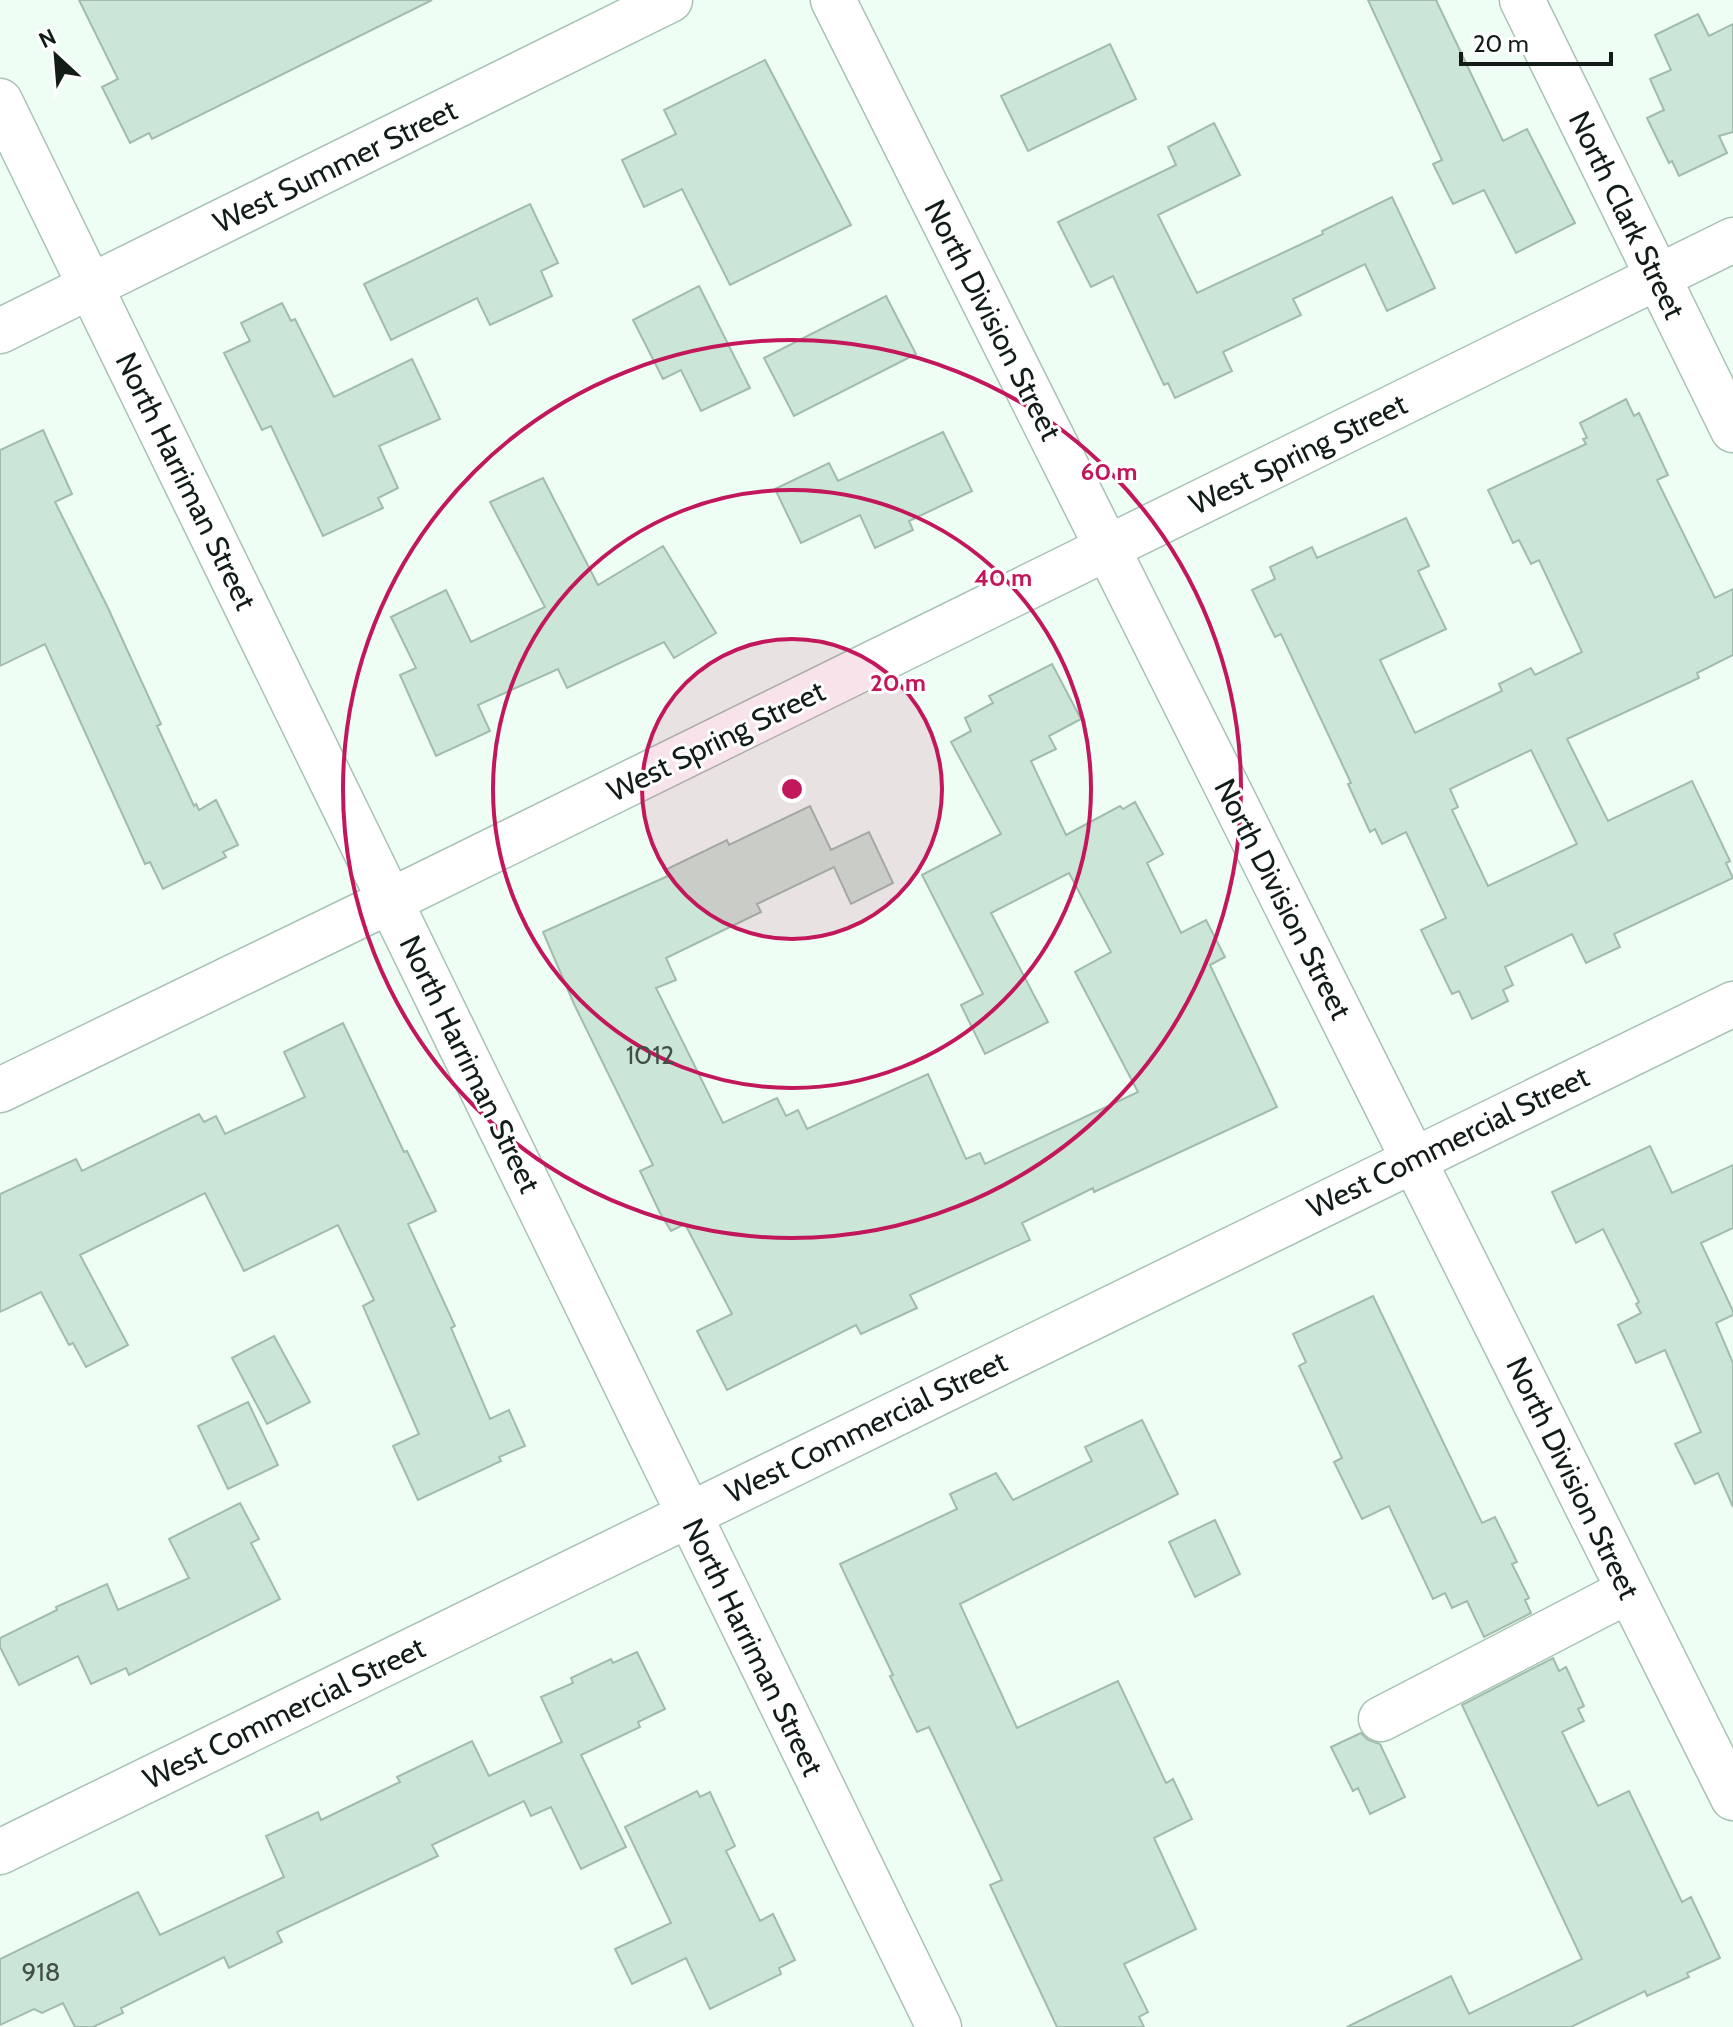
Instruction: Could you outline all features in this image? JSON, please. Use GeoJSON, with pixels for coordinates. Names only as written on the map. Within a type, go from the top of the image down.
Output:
{"type":"FeatureCollection","features":[{"type":"Feature","properties":{"kind":"street","name":"West Summer Street"},"geometry":{"type":"LineString","coordinates":[[0,331],[670,0]]}},
{"type":"Feature","properties":{"kind":"street","name":"North Division Street"},"geometry":{"type":"LineString","coordinates":[[833,0],[1628,1591],[1729,1780]]}},
{"type":"Feature","properties":{"kind":"street","name":"North Clark Street"},"geometry":{"type":"LineString","coordinates":[[1522,0],[1733,430]]}},
{"type":"Feature","properties":{"kind":"street","name":"North Harriman Street"},"geometry":{"type":"LineString","coordinates":[[0,101],[939,2027]]}},
{"type":"Feature","properties":{"kind":"street","name":"West Spring Street"},"geometry":{"type":"LineString","coordinates":[[0,1090],[1733,240]]}},
{"type":"Feature","properties":{"kind":"street","name":"West Commercial Street"},"geometry":{"type":"LineString","coordinates":[[0,1852],[1733,1004]]}},
{"type":"Feature","properties":{"kind":"street"},"geometry":{"type":"LineString","coordinates":[[1381,1719],[1628,1591]]}},
{"type":"Feature","properties":{"kind":"building"},"geometry":{"type":"Polygon","coordinates":[[[79,0],[432,0],[152,139],[149,133],[130,143],[102,87],[118,79],[79,0]]]}},
{"type":"Feature","properties":{"kind":"building"},"geometry":{"type":"Polygon","coordinates":[[[1368,0],[1436,0],[1503,141],[1527,129],[1575,223],[1516,253],[1484,190],[1453,204],[1433,164],[1442,160],[1368,0]]]}},
{"type":"Feature","properties":{"kind":"building"},"geometry":{"type":"Polygon","coordinates":[[[1698,14],[1709,36],[1733,24],[1733,132],[1719,136],[1727,153],[1679,176],[1672,161],[1669,163],[1647,118],[1664,110],[1650,79],[1671,70],[1655,35],[1698,14]]]}},
{"type":"Feature","properties":{"kind":"building"},"geometry":{"type":"Polygon","coordinates":[[[1110,44],[1136,99],[1028,151],[1001,96],[1110,44]]]}},
{"type":"Feature","properties":{"kind":"building"},"geometry":{"type":"Polygon","coordinates":[[[765,60],[851,225],[730,285],[682,189],[644,207],[622,160],[676,134],[664,110],[765,60]]]}},
{"type":"Feature","properties":{"kind":"building"},"geometry":{"type":"Polygon","coordinates":[[[1214,123],[1240,175],[1158,215],[1197,293],[1323,234],[1322,231],[1392,197],[1435,288],[1387,311],[1365,264],[1293,299],[1301,315],[1223,352],[1232,371],[1175,398],[1168,383],[1164,385],[1113,276],[1091,287],[1058,222],[1176,165],[1168,147],[1214,123]]]}},
{"type":"Feature","properties":{"kind":"building"},"geometry":{"type":"Polygon","coordinates":[[[530,204],[558,263],[541,271],[552,296],[490,325],[477,298],[391,340],[364,284],[530,204]]]}},
{"type":"Feature","properties":{"kind":"building"},"geometry":{"type":"Polygon","coordinates":[[[699,286],[750,388],[701,411],[681,370],[663,379],[633,320],[699,286]]]}},
{"type":"Feature","properties":{"kind":"building"},"geometry":{"type":"Polygon","coordinates":[[[886,296],[916,354],[794,416],[764,358],[886,296]]]}},
{"type":"Feature","properties":{"kind":"building"},"geometry":{"type":"Polygon","coordinates":[[[282,303],[291,321],[295,319],[334,397],[412,359],[440,419],[379,446],[398,488],[378,498],[383,508],[323,536],[271,426],[262,430],[224,353],[250,341],[241,323],[282,303]]]}},
{"type":"Feature","properties":{"kind":"building"},"geometry":{"type":"Polygon","coordinates":[[[1626,399],[1634,416],[1639,413],[1668,475],[1657,480],[1715,598],[1733,589],[1733,655],[1697,673],[1699,678],[1567,739],[1608,821],[1692,781],[1730,861],[1726,863],[1733,878],[1614,934],[1620,947],[1586,963],[1572,934],[1505,967],[1513,985],[1503,990],[1508,1001],[1472,1019],[1459,991],[1452,994],[1421,930],[1446,918],[1406,832],[1382,844],[1375,829],[1370,832],[1348,784],[1351,783],[1281,634],[1275,637],[1252,590],[1275,579],[1270,567],[1312,547],[1317,558],[1406,518],[1429,566],[1418,571],[1446,629],[1380,660],[1415,733],[1502,691],[1499,684],[1531,668],[1535,675],[1582,652],[1539,560],[1531,564],[1519,540],[1513,543],[1488,490],[1586,444],[1583,439],[1587,438],[1580,423],[1626,399]],[[1531,750],[1450,789],[1458,807],[1452,810],[1488,886],[1577,844],[1531,750]]]}},
{"type":"Feature","properties":{"kind":"building"},"geometry":{"type":"Polygon","coordinates":[[[43,430],[72,494],[55,502],[108,608],[194,806],[196,804],[199,810],[216,800],[238,845],[223,852],[226,857],[163,889],[150,862],[145,864],[45,644],[0,666],[0,450],[43,430]]]}},
{"type":"Feature","properties":{"kind":"building"},"geometry":{"type":"Polygon","coordinates":[[[943,432],[972,491],[909,521],[913,530],[875,548],[860,515],[801,543],[775,489],[829,463],[838,481],[943,432]]]}},
{"type":"Feature","properties":{"kind":"building"},"geometry":{"type":"Polygon","coordinates":[[[543,478],[598,585],[663,546],[716,633],[674,658],[664,642],[567,688],[558,669],[478,705],[490,731],[436,756],[400,675],[416,668],[391,617],[446,590],[471,642],[545,607],[490,502],[543,478]]]}},
{"type":"Feature","properties":{"kind":"building"},"geometry":{"type":"Polygon","coordinates":[[[1052,664],[1081,719],[1049,736],[1056,749],[1031,761],[1066,835],[1120,806],[1123,809],[1135,802],[1163,854],[1147,863],[1181,933],[1206,920],[1225,957],[1210,965],[1277,1107],[1094,1192],[1093,1188],[1022,1223],[1030,1240],[910,1295],[917,1308],[861,1334],[856,1325],[727,1390],[697,1331],[732,1314],[685,1224],[671,1231],[660,1213],[640,1171],[653,1165],[574,1004],[543,932],[668,876],[665,870],[727,840],[729,845],[810,806],[831,850],[869,832],[893,883],[851,904],[834,867],[757,904],[761,912],[666,958],[676,980],[656,988],[723,1123],[777,1098],[786,1116],[798,1110],[807,1129],[928,1074],[966,1159],[980,1153],[985,1164],[1138,1092],[1075,972],[1111,952],[1069,873],[991,913],[1048,1022],[985,1054],[961,1005],[983,994],[922,875],[1001,834],[951,742],[971,731],[965,718],[993,703],[989,696],[1052,664]]]}},
{"type":"Feature","properties":{"kind":"building"},"geometry":{"type":"Polygon","coordinates":[[[343,1023],[404,1152],[407,1151],[436,1211],[408,1224],[455,1326],[451,1328],[490,1419],[509,1410],[525,1446],[499,1457],[501,1461],[418,1500],[393,1446],[419,1434],[363,1306],[374,1300],[338,1225],[244,1271],[205,1193],[80,1255],[128,1345],[86,1367],[73,1343],[69,1345],[41,1292],[0,1312],[0,1194],[76,1159],[82,1171],[199,1114],[204,1122],[216,1116],[225,1134],[305,1097],[284,1052],[343,1023]]]}},
{"type":"Feature","properties":{"kind":"building"},"geometry":{"type":"Polygon","coordinates":[[[1650,1146],[1672,1193],[1733,1165],[1733,1228],[1701,1243],[1733,1311],[1733,1315],[1716,1323],[1733,1363],[1733,1507],[1718,1473],[1695,1484],[1675,1444],[1701,1432],[1665,1350],[1636,1363],[1618,1325],[1641,1313],[1636,1304],[1639,1302],[1603,1229],[1576,1243],[1552,1192],[1650,1146]]]}},
{"type":"Feature","properties":{"kind":"building"},"geometry":{"type":"Polygon","coordinates":[[[1373,1296],[1482,1523],[1495,1517],[1517,1562],[1512,1564],[1529,1598],[1525,1600],[1531,1613],[1484,1637],[1467,1601],[1452,1608],[1445,1593],[1433,1599],[1389,1506],[1362,1519],[1334,1462],[1342,1458],[1299,1366],[1306,1362],[1293,1334],[1373,1296]]]}},
{"type":"Feature","properties":{"kind":"building"},"geometry":{"type":"Polygon","coordinates":[[[274,1336],[310,1402],[267,1424],[232,1358],[274,1336]]]}},
{"type":"Feature","properties":{"kind":"building"},"geometry":{"type":"Polygon","coordinates":[[[248,1402],[278,1465],[228,1489],[198,1426],[248,1402]]]}},
{"type":"Feature","properties":{"kind":"building"},"geometry":{"type":"Polygon","coordinates":[[[1142,1420],[1178,1494],[960,1604],[1017,1728],[1118,1681],[1166,1783],[1173,1779],[1192,1819],[1154,1838],[1196,1929],[1124,1964],[1148,2012],[1139,2017],[1144,2027],[1057,2027],[990,1885],[1002,1880],[929,1727],[917,1732],[840,1564],[957,1509],[950,1494],[996,1473],[1013,1500],[1092,1461],[1085,1447],[1142,1420]]]}},
{"type":"Feature","properties":{"kind":"building"},"geometry":{"type":"Polygon","coordinates":[[[240,1503],[259,1539],[251,1543],[280,1599],[129,1675],[126,1668],[91,1684],[78,1656],[19,1685],[0,1647],[0,1638],[57,1610],[56,1607],[107,1584],[118,1610],[189,1578],[169,1539],[240,1503]]]}},
{"type":"Feature","properties":{"kind":"building"},"geometry":{"type":"Polygon","coordinates":[[[1215,1520],[1240,1574],[1195,1597],[1169,1542],[1215,1520]]]}},
{"type":"Feature","properties":{"kind":"building"},"geometry":{"type":"Polygon","coordinates":[[[637,1652],[665,1709],[638,1722],[640,1727],[581,1755],[626,1847],[581,1869],[551,1807],[531,1816],[524,1801],[432,1845],[438,1856],[277,1932],[282,1942],[229,1968],[224,1957],[121,2008],[123,2013],[93,2027],[75,2027],[63,2003],[42,2013],[34,2009],[0,2025],[0,1959],[138,1892],[160,1935],[284,1877],[266,1836],[318,1812],[321,1820],[400,1782],[397,1777],[472,1741],[489,1776],[562,1742],[541,1697],[573,1683],[571,1678],[611,1659],[613,1663],[637,1652]]]}},
{"type":"Feature","properties":{"kind":"building"},"geometry":{"type":"Polygon","coordinates":[[[1553,1658],[1559,1671],[1566,1667],[1584,1706],[1578,1709],[1584,1721],[1562,1732],[1598,1806],[1629,1791],[1682,1902],[1691,1897],[1720,1958],[1687,1973],[1689,1977],[1647,1996],[1645,1991],[1571,2027],[1347,2027],[1451,1976],[1469,2014],[1582,1959],[1462,1705],[1553,1658]]]}},
{"type":"Feature","properties":{"kind":"building"},"geometry":{"type":"Polygon","coordinates":[[[1361,1733],[1368,1740],[1380,1744],[1405,1797],[1370,1814],[1358,1788],[1353,1791],[1331,1747],[1361,1733]]]}},
{"type":"Feature","properties":{"kind":"building"},"geometry":{"type":"Polygon","coordinates":[[[697,1791],[700,1797],[710,1792],[735,1846],[726,1851],[760,1921],[773,1914],[795,1960],[779,1968],[781,1974],[710,2009],[686,1958],[632,1984],[615,1949],[671,1923],[625,1827],[697,1791]]]}}]}
